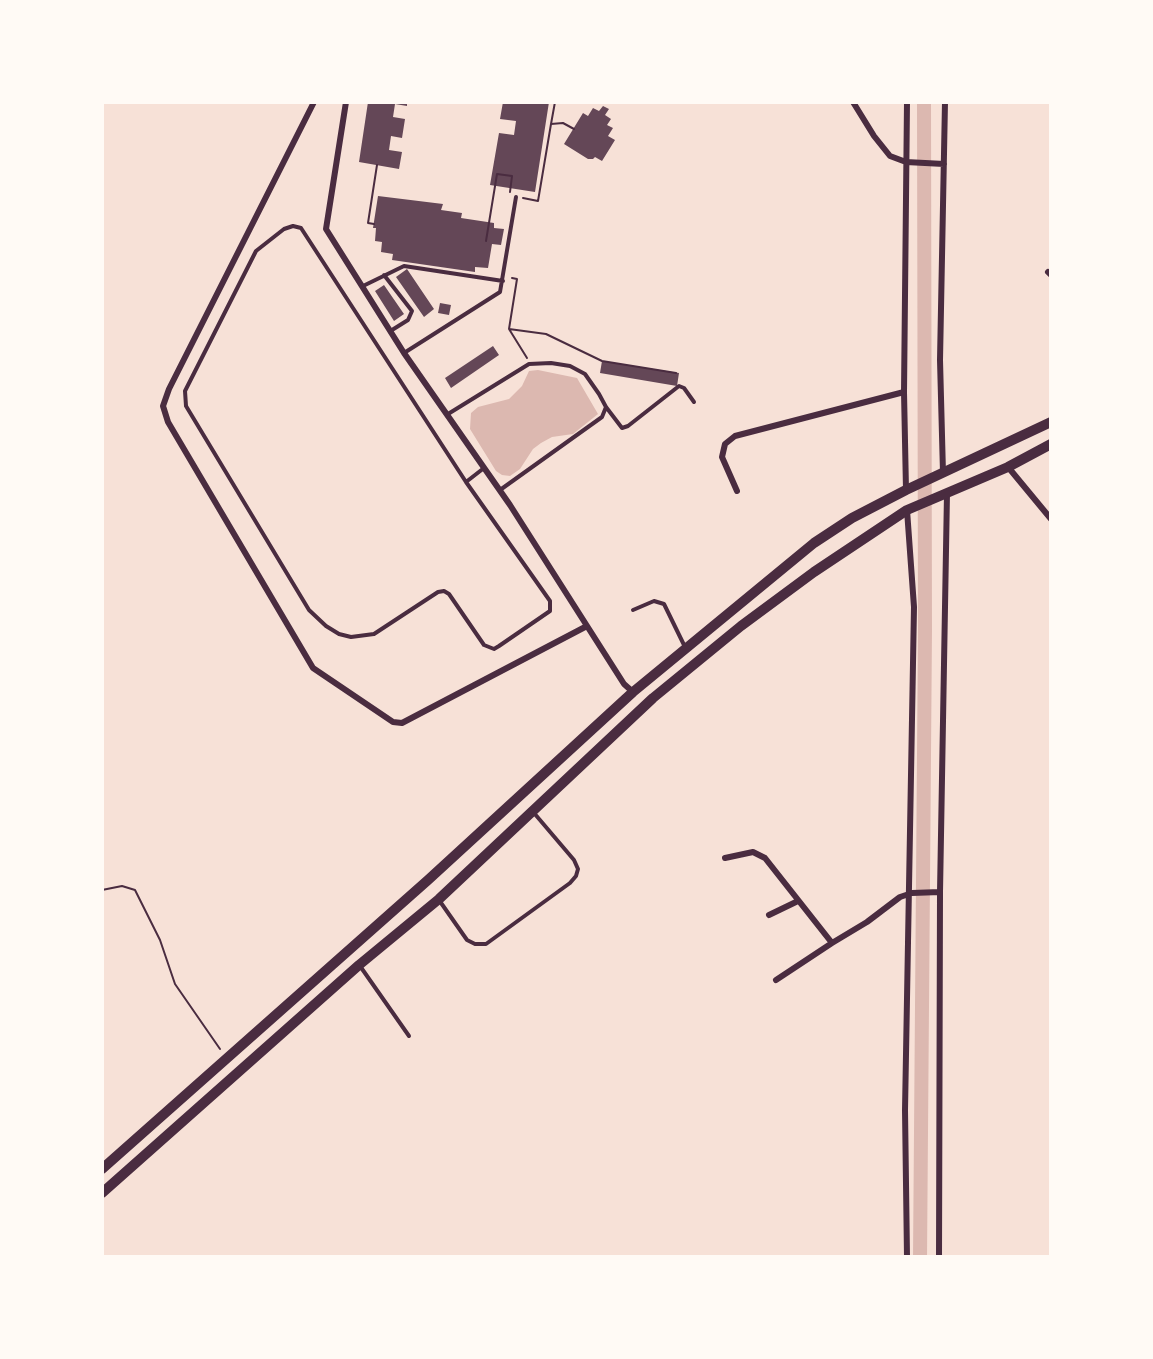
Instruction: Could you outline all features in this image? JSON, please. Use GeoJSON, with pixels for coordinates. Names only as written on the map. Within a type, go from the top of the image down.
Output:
{"type":"FeatureCollection","features":[{"type":"Feature","properties":{"kind":"main road"},"geometry":{"type":"LineString","coordinates":[[102,1169],[428,880],[633,692],[814,543],[852,518],[906,490],[1051,422]]}},
{"type":"Feature","properties":{"kind":"main road"},"geometry":{"type":"LineString","coordinates":[[1022,437],[1036,440],[1031,455]]}},
{"type":"Feature","properties":{"kind":"main road"},"geometry":{"type":"LineString","coordinates":[[102,1193],[359,965],[439,900],[534,813],[653,698],[741,626],[814,572],[909,508],[1008,467],[1051,444]]}},
{"type":"Feature","properties":{"kind":"main road"},"geometry":{"type":"LineString","coordinates":[[633,692],[643,699],[653,698]]}},
{"type":"Feature","properties":{"kind":"street"},"geometry":{"type":"LineString","coordinates":[[314,102],[169,389],[162,406],[168,422],[313,668],[393,722],[402,723],[586,626]]}},
{"type":"Feature","properties":{"kind":"street"},"geometry":{"type":"LineString","coordinates":[[346,102],[326,229],[405,353],[500,490],[624,684],[633,692]]}},
{"type":"Feature","properties":{"kind":"street"},"geometry":{"type":"LineString","coordinates":[[853,102],[874,136],[890,156],[908,162],[942,164]]}},
{"type":"Feature","properties":{"kind":"street"},"geometry":{"type":"LineString","coordinates":[[906,490],[904,392],[908,102]]}},
{"type":"Feature","properties":{"kind":"street"},"geometry":{"type":"LineString","coordinates":[[943,472],[940,360],[945,102]]}},
{"type":"Feature","properties":{"kind":"street"},"geometry":{"type":"LineString","coordinates":[[737,491],[722,457],[725,444],[735,436],[904,392]]}},
{"type":"Feature","properties":{"kind":"street"},"geometry":{"type":"LineString","coordinates":[[1008,467],[1051,519]]}},
{"type":"Feature","properties":{"kind":"street"},"geometry":{"type":"LineString","coordinates":[[939,1257],[937,892],[947,493]]}},
{"type":"Feature","properties":{"kind":"street"},"geometry":{"type":"LineString","coordinates":[[907,1257],[905,1110],[914,607],[909,508]]}},
{"type":"Feature","properties":{"kind":"street"},"geometry":{"type":"LineString","coordinates":[[725,858],[759,854],[832,943]]}},
{"type":"Feature","properties":{"kind":"street"},"geometry":{"type":"LineString","coordinates":[[776,980],[910,894],[937,892]]}},
{"type":"Feature","properties":{"kind":"street"},"geometry":{"type":"LineString","coordinates":[[769,915],[798,901]]}},
{"type":"Feature","properties":{"kind":"lane"},"geometry":{"type":"LineString","coordinates":[[405,353],[500,292],[516,197]]}},
{"type":"Feature","properties":{"kind":"lane"},"geometry":{"type":"LineString","coordinates":[[293,226],[302,228],[466,482],[550,600],[550,611],[494,649],[484,645],[449,594],[444,591],[438,592],[387,627],[362,637],[339,634],[309,610],[203,436],[184,398],[256,251],[263,244],[284,229],[293,226]]}},
{"type":"Feature","properties":{"kind":"lane"},"geometry":{"type":"LineString","coordinates":[[363,286],[384,274],[410,266],[503,282]]}},
{"type":"Feature","properties":{"kind":"lane"},"geometry":{"type":"LineString","coordinates":[[384,274],[412,311],[408,320],[392,330]]}},
{"type":"Feature","properties":{"kind":"lane"},"geometry":{"type":"LineString","coordinates":[[448,414],[529,364],[551,363],[570,366],[585,374],[622,428],[628,426],[679,386],[684,388],[694,402]]}},
{"type":"Feature","properties":{"kind":"lane"},"geometry":{"type":"LineString","coordinates":[[500,490],[602,417],[606,407]]}},
{"type":"Feature","properties":{"kind":"lane"},"geometry":{"type":"LineString","coordinates":[[466,482],[484,468]]}},
{"type":"Feature","properties":{"kind":"lane"},"geometry":{"type":"LineString","coordinates":[[633,610],[654,600],[664,604],[685,648]]}},
{"type":"Feature","properties":{"kind":"lane"},"geometry":{"type":"LineString","coordinates":[[439,900],[467,940],[475,944],[486,944],[570,883],[578,869],[574,860],[534,813]]}},
{"type":"Feature","properties":{"kind":"lane"},"geometry":{"type":"LineString","coordinates":[[359,965],[409,1036]]}},
{"type":"Feature","properties":{"kind":"path"},"geometry":{"type":"LineString","coordinates":[[486,241],[497,174],[512,176],[510,196],[538,201],[555,102]]}},
{"type":"Feature","properties":{"kind":"path"},"geometry":{"type":"LineString","coordinates":[[551,124],[563,123],[574,129]]}},
{"type":"Feature","properties":{"kind":"path"},"geometry":{"type":"LineString","coordinates":[[374,224],[368,223],[377,165]]}},
{"type":"Feature","properties":{"kind":"path"},"geometry":{"type":"LineString","coordinates":[[509,329],[546,334],[602,361],[676,373]]}},
{"type":"Feature","properties":{"kind":"path"},"geometry":{"type":"LineString","coordinates":[[102,890],[122,886],[135,890],[160,940],[175,984],[226,1059]]}},
{"type":"Feature","properties":{"kind":"shaded area"},"geometry":{"type":"Polygon","coordinates":[[[538,370],[577,378],[598,414],[573,434],[552,437],[541,443],[533,449],[520,469],[510,476],[502,475],[496,471],[470,429],[471,413],[478,407],[509,399],[522,386],[529,371],[538,370]]]}},
{"type":"Feature","properties":{"kind":"building"},"geometry":{"type":"Polygon","coordinates":[[[368,102],[407,102],[407,106],[395,104],[393,117],[405,119],[402,138],[391,136],[389,150],[402,152],[399,169],[359,162],[368,102]]]}},
{"type":"Feature","properties":{"kind":"building"},"geometry":{"type":"Polygon","coordinates":[[[503,102],[549,102],[535,192],[490,185],[499,133],[514,135],[516,121],[500,119],[503,102]]]}},
{"type":"Feature","properties":{"kind":"building"},"geometry":{"type":"Polygon","coordinates":[[[603,106],[609,109],[605,115],[611,119],[607,125],[613,128],[608,136],[615,140],[602,161],[595,157],[588,159],[564,144],[583,113],[588,116],[593,108],[599,111],[603,106]]]}},
{"type":"Feature","properties":{"kind":"building"},"geometry":{"type":"Polygon","coordinates":[[[378,196],[443,204],[441,210],[462,213],[461,218],[494,223],[494,228],[504,229],[501,245],[492,244],[488,268],[475,267],[475,272],[392,260],[393,254],[381,252],[382,242],[375,241],[376,228],[373,228],[378,196]]]}},
{"type":"Feature","properties":{"kind":"building"},"geometry":{"type":"Polygon","coordinates":[[[407,269],[434,309],[424,317],[396,277],[407,269]]]}},
{"type":"Feature","properties":{"kind":"building"},"geometry":{"type":"Polygon","coordinates":[[[384,285],[404,314],[394,321],[375,291],[384,285]]]}},
{"type":"Feature","properties":{"kind":"building"},"geometry":{"type":"Polygon","coordinates":[[[440,303],[451,305],[449,315],[438,313],[440,303]]]}},
{"type":"Feature","properties":{"kind":"building"},"geometry":{"type":"Polygon","coordinates":[[[493,346],[499,355],[451,388],[445,378],[493,346]]]}},
{"type":"Feature","properties":{"kind":"building"},"geometry":{"type":"Polygon","coordinates":[[[602,361],[679,373],[677,386],[600,373],[602,361]]]}},
{"type":"Feature","properties":{"kind":"waterway"},"geometry":{"type":"LineString","coordinates":[[920,1257],[925,629],[924,102]]}}]}
